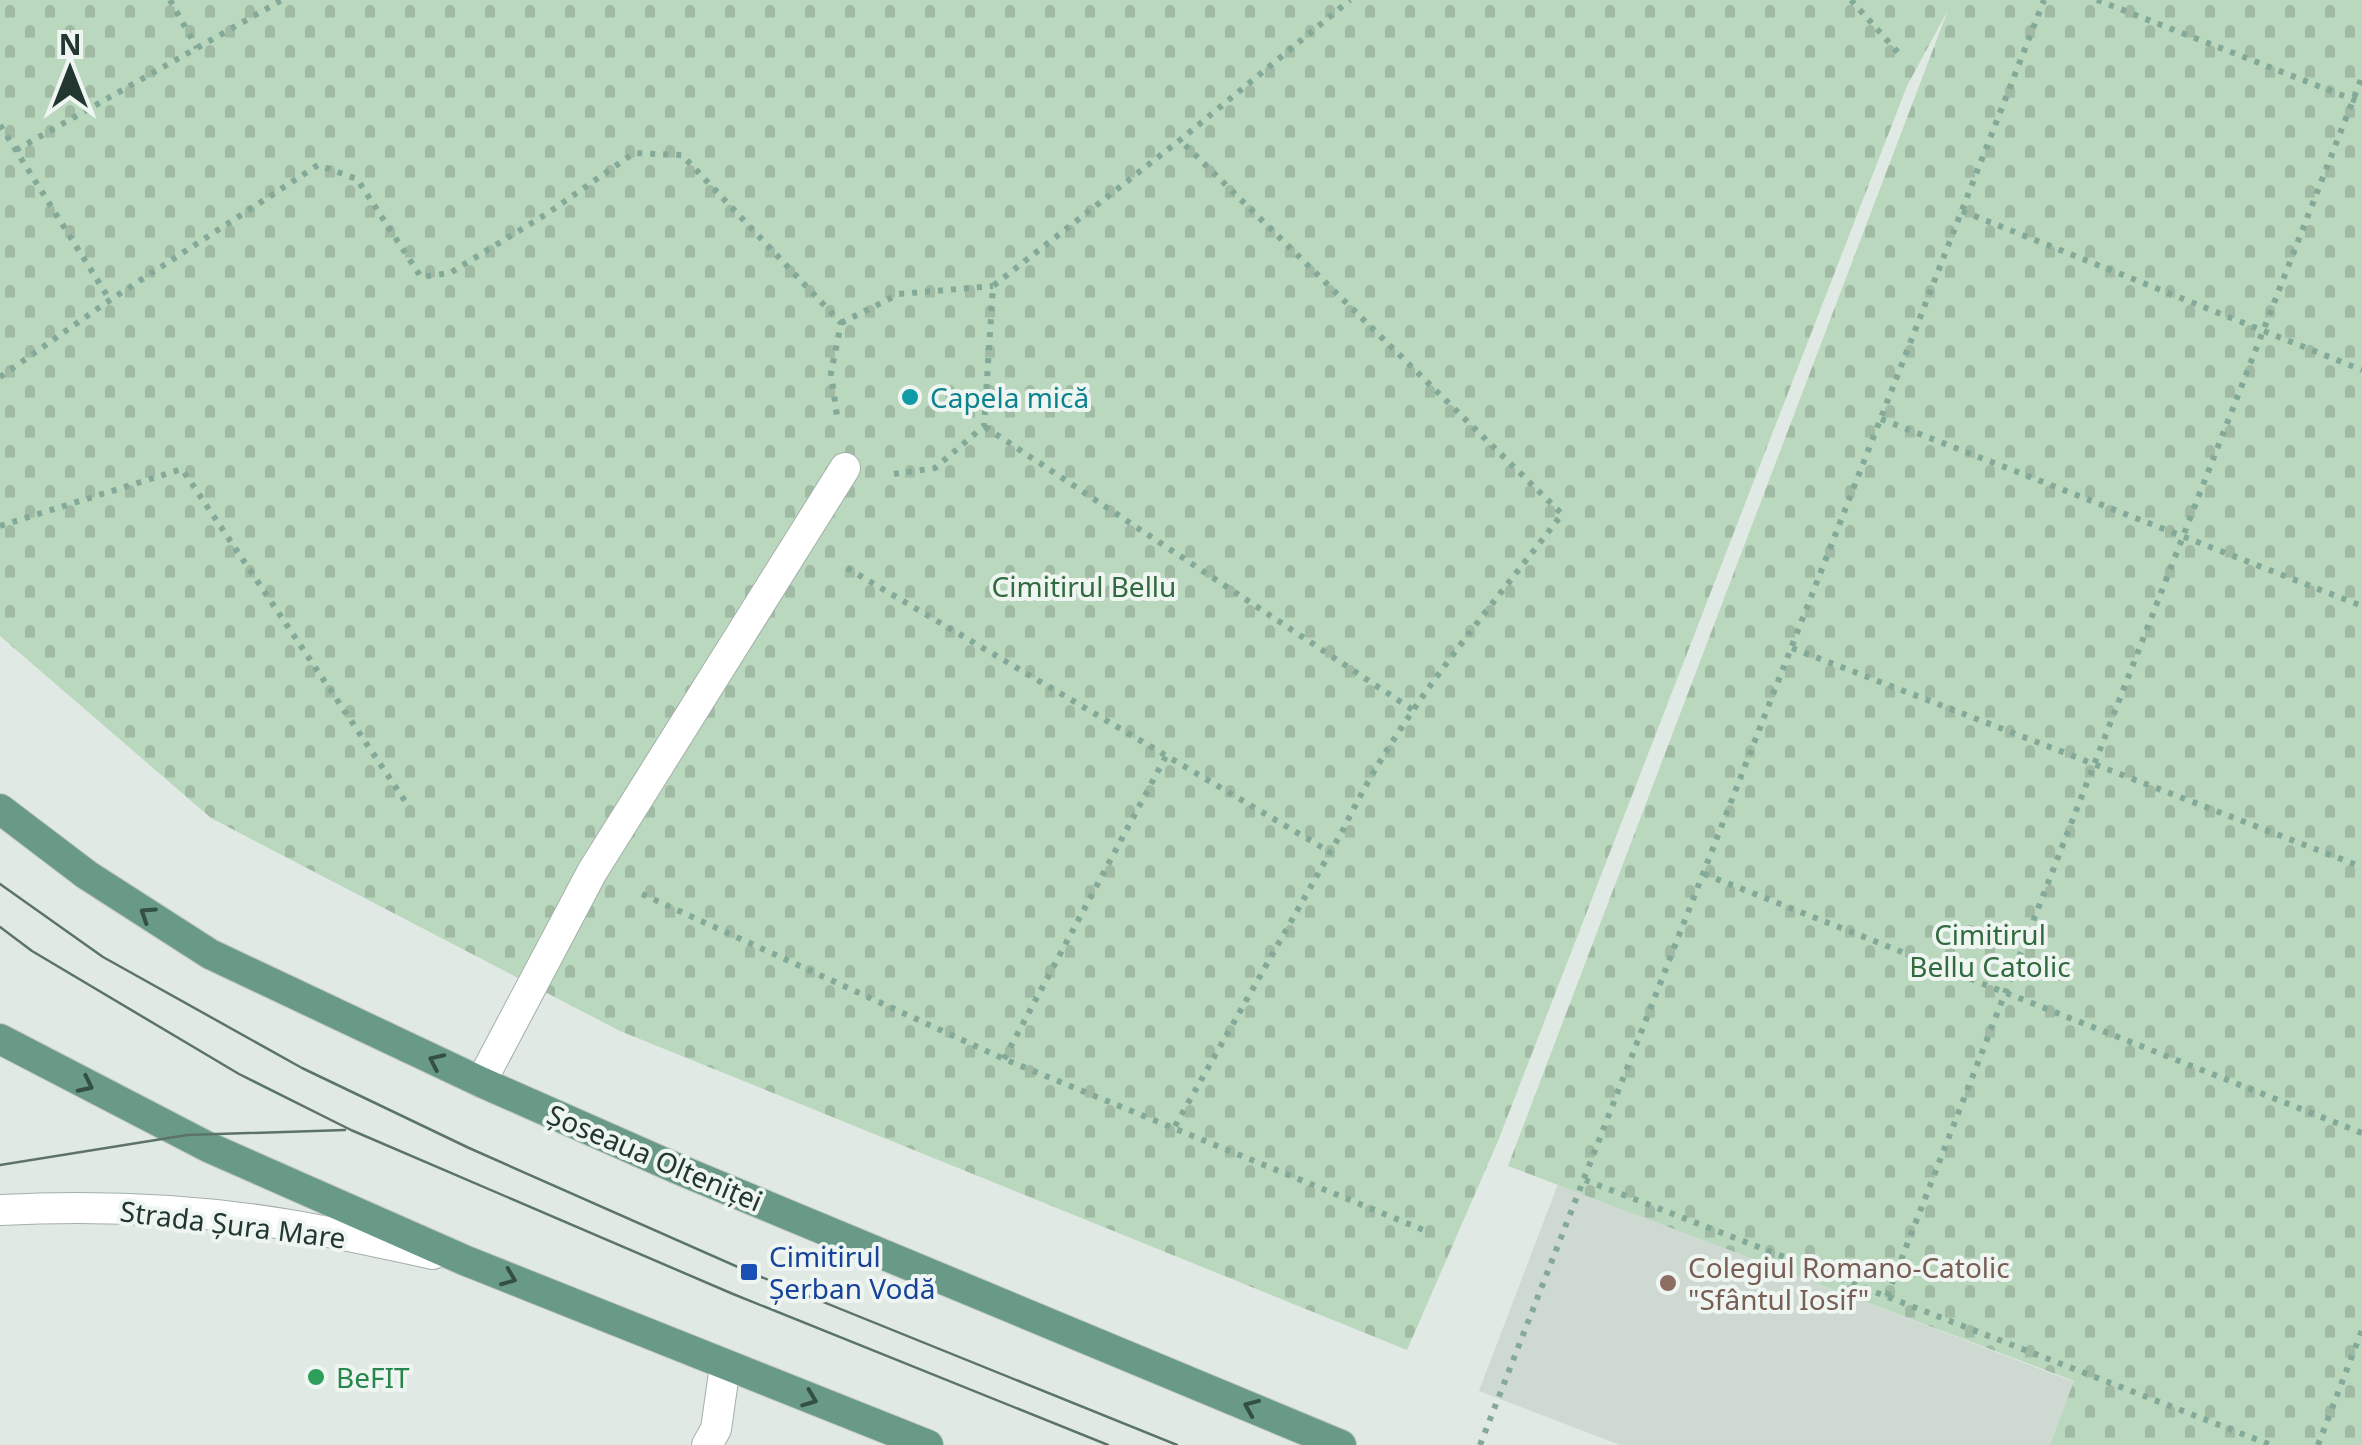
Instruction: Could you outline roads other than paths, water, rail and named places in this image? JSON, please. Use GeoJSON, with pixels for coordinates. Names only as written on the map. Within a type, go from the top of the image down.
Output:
{"type":"FeatureCollection","features":[{"type":"Feature","properties":{"kind":"main road","name":"Șoseaua Olteniței"},"geometry":{"type":"LineString","coordinates":[[0,810],[86,875],[210,954],[481,1082],[678,1168],[1341,1445]]}},
{"type":"Feature","properties":{"kind":"main road"},"geometry":{"type":"LineString","coordinates":[[0,1039],[208,1147],[464,1260],[928,1445]]}},
{"type":"Feature","properties":{"kind":"street"},"geometry":{"type":"LineString","coordinates":[[481,1082],[592,872],[844,468]]}},
{"type":"Feature","properties":{"kind":"street","name":"Strada Șura Mare"},"geometry":{"type":"LineString","coordinates":[[0,1210],[157,1210],[287,1224],[464,1260]]}},
{"type":"Feature","properties":{"kind":"street"},"geometry":{"type":"LineString","coordinates":[[706,1445],[716,1429],[725,1366]]}},
{"type":"Feature","properties":{"kind":"tram line"},"geometry":{"type":"LineString","coordinates":[[0,884],[103,957],[302,1068],[469,1148],[749,1272],[1177,1445]]}},
{"type":"Feature","properties":{"kind":"tram line"},"geometry":{"type":"LineString","coordinates":[[0,927],[32,951],[239,1074],[351,1130],[733,1294],[1108,1445]]}},
{"type":"Feature","properties":{"kind":"tram line"},"geometry":{"type":"LineString","coordinates":[[0,1165],[187,1135],[345,1130]]}},
{"type":"Feature","properties":{"kind":"place","name":"Capela mică"},"geometry":{"type":"Point","coordinates":[910,397]}},
{"type":"Feature","properties":{"kind":"place","name":"Cimitirul Șerban Vodă"},"geometry":{"type":"Point","coordinates":[749,1272]}},
{"type":"Feature","properties":{"kind":"place","name":"Colegiul Romano-Catolic \"Sfântul Iosif\""},"geometry":{"type":"Point","coordinates":[1668,1283]}},
{"type":"Feature","properties":{"kind":"place","name":"BeFIT"},"geometry":{"type":"Point","coordinates":[316,1377]}},
{"type":"Feature","properties":{"kind":"park label","name":"Cimitirul Bellu"},"geometry":{"type":"Point","coordinates":[1084,586]}},
{"type":"Feature","properties":{"kind":"park label","name":"Cimitirul Bellu Catolic"},"geometry":{"type":"Point","coordinates":[1990,950]}}]}
